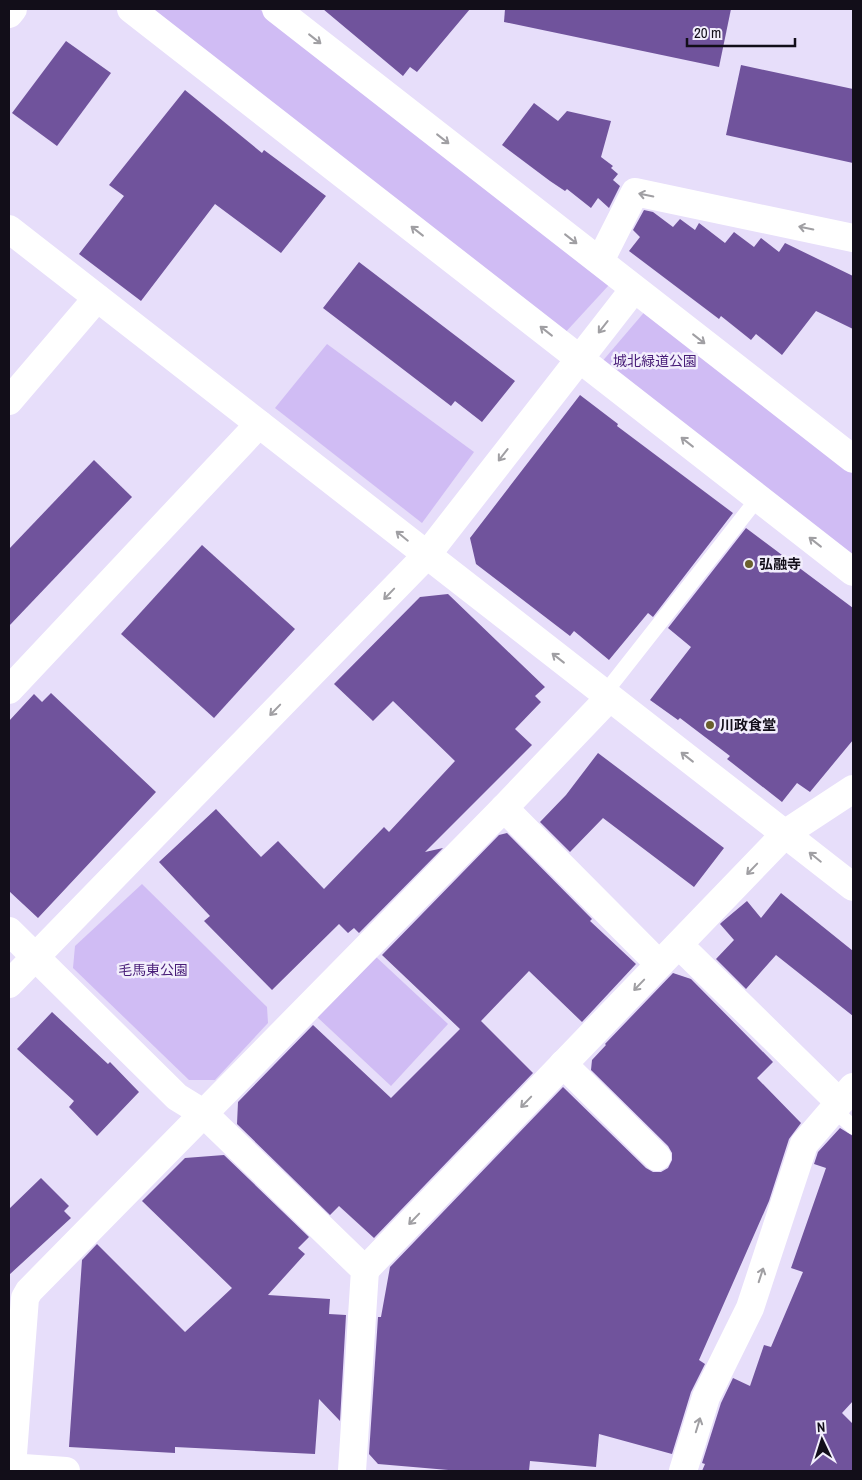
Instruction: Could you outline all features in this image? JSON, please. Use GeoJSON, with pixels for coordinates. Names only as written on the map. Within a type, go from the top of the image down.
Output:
{"type":"FeatureCollection","features":[{"type":"Feature","properties":{"kind":"street"},"geometry":{"type":"LineString","coordinates":[[9,14],[13,9]]}},
{"type":"Feature","properties":{"kind":"street"},"geometry":{"type":"LineString","coordinates":[[131,9],[853,572]]}},
{"type":"Feature","properties":{"kind":"street"},"geometry":{"type":"LineString","coordinates":[[276,9],[853,459]]}},
{"type":"Feature","properties":{"kind":"street"},"geometry":{"type":"LineString","coordinates":[[600,261],[635,192],[853,238]]}},
{"type":"Feature","properties":{"kind":"street"},"geometry":{"type":"LineString","coordinates":[[9,229],[853,887]]}},
{"type":"Feature","properties":{"kind":"street"},"geometry":{"type":"LineString","coordinates":[[9,984],[426,556],[579,357],[634,289]]}},
{"type":"Feature","properties":{"kind":"street"},"geometry":{"type":"LineString","coordinates":[[9,401],[97,298]]}},
{"type":"Feature","properties":{"kind":"street"},"geometry":{"type":"LineString","coordinates":[[9,690],[259,424]]}},
{"type":"Feature","properties":{"kind":"street"},"geometry":{"type":"LineString","coordinates":[[66,1471],[10,1467],[25,1298],[29,1291],[504,808],[607,696]]}},
{"type":"Feature","properties":{"kind":"street"},"geometry":{"type":"LineString","coordinates":[[352,1471],[365,1270],[786,833],[853,789]]}},
{"type":"Feature","properties":{"kind":"street"},"geometry":{"type":"LineString","coordinates":[[504,808],[659,964]]}},
{"type":"Feature","properties":{"kind":"street"},"geometry":{"type":"LineString","coordinates":[[9,931],[177,1097],[203,1113],[365,1270]]}},
{"type":"Feature","properties":{"kind":"street"},"geometry":{"type":"LineString","coordinates":[[678,945],[842,1099],[804,1144],[750,1308],[706,1397],[684,1471]]}},
{"type":"Feature","properties":{"kind":"street"},"geometry":{"type":"LineString","coordinates":[[563,1064],[657,1156]]}},
{"type":"Feature","properties":{"kind":"lane"},"geometry":{"type":"LineString","coordinates":[[607,696],[758,498]]}},
{"type":"Feature","properties":{"kind":"lane"},"geometry":{"type":"LineString","coordinates":[[842,1099],[853,1127]]}},
{"type":"Feature","properties":{"kind":"green space"},"geometry":{"type":"Polygon","coordinates":[[[147,9],[259,9],[608,279],[609,285],[563,335],[147,9]]]}},
{"type":"Feature","properties":{"kind":"green space","name":"城北緑道公園"},"geometry":{"type":"Polygon","coordinates":[[[647,309],[853,471],[853,561],[600,364],[647,309]]]}},
{"type":"Feature","properties":{"kind":"green space"},"geometry":{"type":"Polygon","coordinates":[[[327,344],[474,452],[422,523],[275,408],[327,344]]]}},
{"type":"Feature","properties":{"kind":"green space","name":"毛馬東公園"},"geometry":{"type":"Polygon","coordinates":[[[142,884],[267,1007],[268,1023],[215,1080],[189,1080],[73,968],[75,946],[142,884]]]}},
{"type":"Feature","properties":{"kind":"green space"},"geometry":{"type":"Polygon","coordinates":[[[374,955],[448,1024],[391,1086],[316,1016],[374,955]]]}},
{"type":"Feature","properties":{"kind":"building"},"geometry":{"type":"Polygon","coordinates":[[[323,9],[470,9],[417,72],[410,67],[403,76],[323,9]]]}},
{"type":"Feature","properties":{"kind":"building"},"geometry":{"type":"Polygon","coordinates":[[[505,9],[731,9],[719,67],[504,22],[505,9]]]}},
{"type":"Feature","properties":{"kind":"building"},"geometry":{"type":"Polygon","coordinates":[[[66,41],[111,73],[57,146],[12,113],[66,41]]]}},
{"type":"Feature","properties":{"kind":"building"},"geometry":{"type":"Polygon","coordinates":[[[741,65],[853,89],[853,163],[726,135],[741,65]]]}},
{"type":"Feature","properties":{"kind":"building"},"geometry":{"type":"Polygon","coordinates":[[[185,90],[262,153],[264,150],[326,196],[281,253],[215,204],[141,301],[79,254],[124,196],[109,185],[185,90]]]}},
{"type":"Feature","properties":{"kind":"building"},"geometry":{"type":"Polygon","coordinates":[[[534,103],[558,121],[567,111],[611,121],[601,157],[613,166],[611,168],[618,174],[613,180],[620,186],[609,208],[598,198],[591,208],[567,189],[565,191],[550,181],[502,145],[534,103]]]}},
{"type":"Feature","properties":{"kind":"building"},"geometry":{"type":"Polygon","coordinates":[[[644,210],[653,212],[673,227],[680,219],[695,230],[699,223],[725,243],[734,232],[754,247],[761,238],[779,252],[785,243],[853,276],[853,329],[816,311],[782,355],[756,334],[751,340],[721,316],[719,319],[629,251],[640,237],[633,230],[644,210]]]}},
{"type":"Feature","properties":{"kind":"building"},"geometry":{"type":"Polygon","coordinates":[[[359,262],[515,381],[482,422],[455,401],[451,406],[323,308],[359,262]]]}},
{"type":"Feature","properties":{"kind":"building"},"geometry":{"type":"Polygon","coordinates":[[[580,395],[618,424],[617,426],[733,513],[653,617],[648,613],[609,660],[574,631],[570,636],[476,564],[470,538],[580,395]]]}},
{"type":"Feature","properties":{"kind":"building"},"geometry":{"type":"Polygon","coordinates":[[[94,460],[132,497],[9,626],[9,549],[94,460]]]}},
{"type":"Feature","properties":{"kind":"building"},"geometry":{"type":"Polygon","coordinates":[[[746,528],[853,608],[853,740],[810,792],[797,783],[782,802],[727,759],[730,756],[680,718],[678,720],[650,700],[691,647],[668,628],[746,528]]]}},
{"type":"Feature","properties":{"kind":"building"},"geometry":{"type":"Polygon","coordinates":[[[202,545],[295,629],[214,718],[121,634],[202,545]]]}},
{"type":"Feature","properties":{"kind":"building"},"geometry":{"type":"Polygon","coordinates":[[[448,594],[545,687],[535,696],[541,702],[515,729],[532,745],[425,852],[443,848],[359,933],[354,928],[348,933],[339,924],[272,990],[204,921],[210,916],[159,862],[216,809],[261,857],[278,841],[324,889],[384,827],[389,832],[455,761],[393,701],[373,721],[334,684],[420,597],[448,594]]]}},
{"type":"Feature","properties":{"kind":"building"},"geometry":{"type":"Polygon","coordinates":[[[51,693],[156,792],[38,918],[9,891],[9,721],[34,694],[42,702],[51,693]]]}},
{"type":"Feature","properties":{"kind":"building"},"geometry":{"type":"Polygon","coordinates":[[[598,753],[724,848],[694,887],[603,818],[570,852],[540,822],[566,795],[598,753]]]}},
{"type":"Feature","properties":{"kind":"building"},"geometry":{"type":"Polygon","coordinates":[[[507,833],[592,919],[590,921],[636,964],[582,1022],[529,971],[481,1021],[533,1073],[374,1238],[339,1206],[330,1215],[237,1124],[238,1102],[313,1025],[391,1098],[460,1029],[382,955],[499,835],[507,833]]]}},
{"type":"Feature","properties":{"kind":"building"},"geometry":{"type":"Polygon","coordinates":[[[781,893],[853,951],[853,1016],[776,955],[746,989],[716,959],[734,940],[720,924],[747,901],[761,918],[781,893]]]}},
{"type":"Feature","properties":{"kind":"building"},"geometry":{"type":"Polygon","coordinates":[[[673,973],[691,979],[773,1062],[757,1078],[801,1123],[789,1139],[769,1201],[699,1360],[705,1364],[691,1392],[672,1454],[599,1434],[596,1467],[530,1461],[529,1471],[460,1471],[378,1464],[369,1454],[378,1317],[381,1317],[390,1267],[563,1087],[646,1168],[653,1172],[661,1172],[668,1168],[672,1160],[672,1153],[668,1146],[591,1070],[592,1060],[605,1044],[673,973]]]}},
{"type":"Feature","properties":{"kind":"building"},"geometry":{"type":"Polygon","coordinates":[[[52,1012],[108,1064],[110,1062],[139,1092],[97,1136],[69,1107],[74,1101],[17,1049],[52,1012]]]}},
{"type":"Feature","properties":{"kind":"building"},"geometry":{"type":"Polygon","coordinates":[[[840,1128],[853,1136],[853,1401],[842,1413],[853,1424],[853,1471],[702,1471],[705,1464],[702,1463],[721,1403],[733,1378],[750,1386],[764,1345],[771,1347],[803,1272],[791,1268],[826,1168],[814,1164],[818,1152],[840,1128]]]}},
{"type":"Feature","properties":{"kind":"building"},"geometry":{"type":"Polygon","coordinates":[[[224,1155],[309,1237],[298,1248],[305,1254],[268,1295],[330,1299],[329,1314],[346,1315],[340,1421],[319,1399],[315,1454],[175,1447],[175,1453],[69,1447],[82,1260],[97,1244],[185,1332],[232,1288],[142,1201],[185,1158],[224,1155]]]}},
{"type":"Feature","properties":{"kind":"building"},"geometry":{"type":"Polygon","coordinates":[[[41,1178],[69,1206],[64,1211],[71,1218],[9,1275],[9,1209],[41,1178]]]}},
{"type":"Feature","properties":{"kind":"place","name":"弘融寺"},"geometry":{"type":"Point","coordinates":[749,564]}},
{"type":"Feature","properties":{"kind":"place","name":"川政食堂"},"geometry":{"type":"Point","coordinates":[710,725]}}]}
